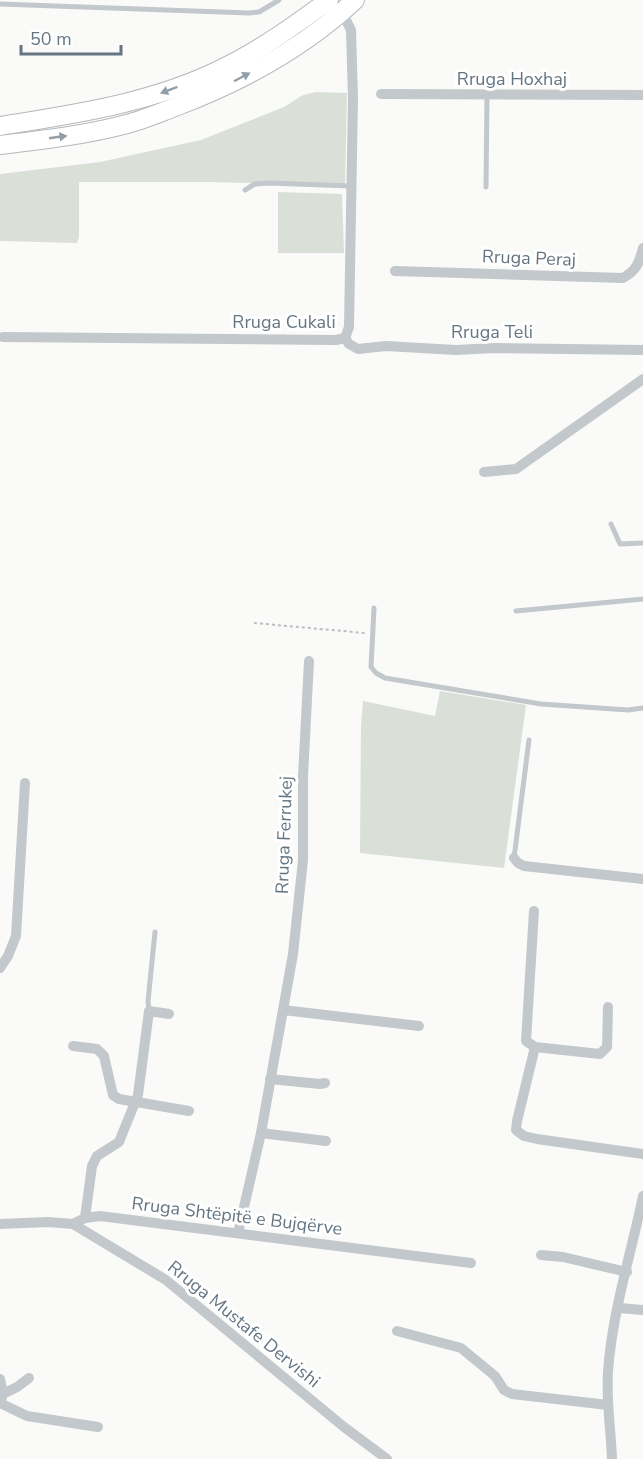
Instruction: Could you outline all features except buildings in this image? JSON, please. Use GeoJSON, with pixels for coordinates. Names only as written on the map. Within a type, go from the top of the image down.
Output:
{"type":"FeatureCollection","features":[{"type":"Feature","properties":{"kind":"highway"},"geometry":{"type":"LineString","coordinates":[[0,126],[84,113],[155,95],[221,70],[342,4]]}},
{"type":"Feature","properties":{"kind":"highway"},"geometry":{"type":"LineString","coordinates":[[0,145],[79,134],[128,124],[215,92],[286,54],[332,22],[342,4]]}},
{"type":"Feature","properties":{"kind":"street","name":"Rruga Cukali"},"geometry":{"type":"LineString","coordinates":[[3,337],[336,340],[345,338],[349,327],[353,98],[351,30],[342,4]]}},
{"type":"Feature","properties":{"kind":"street","name":"Rruga Hoxhaj"},"geometry":{"type":"LineString","coordinates":[[381,94],[643,95]]}},
{"type":"Feature","properties":{"kind":"street","name":"Rruga Peraj"},"geometry":{"type":"LineString","coordinates":[[395,271],[623,278],[634,272],[639,265],[643,248]]}},
{"type":"Feature","properties":{"kind":"street","name":"Rruga Teli"},"geometry":{"type":"LineString","coordinates":[[345,338],[349,344],[358,349],[386,346],[456,350],[495,348],[643,350]]}},
{"type":"Feature","properties":{"kind":"street"},"geometry":{"type":"LineString","coordinates":[[484,472],[516,469],[643,379]]}},
{"type":"Feature","properties":{"kind":"street","name":"Rruga Ferrukej"},"geometry":{"type":"LineString","coordinates":[[238,1233],[261,1133],[293,954],[303,860],[303,776],[309,661]]}},
{"type":"Feature","properties":{"kind":"street"},"geometry":{"type":"LineString","coordinates":[[0,968],[16,936],[26,783]]}},
{"type":"Feature","properties":{"kind":"street"},"geometry":{"type":"LineString","coordinates":[[514,858],[524,866],[643,879]]}},
{"type":"Feature","properties":{"kind":"street"},"geometry":{"type":"LineString","coordinates":[[534,911],[526,1041],[535,1047],[600,1054],[607,1047],[608,1007]]}},
{"type":"Feature","properties":{"kind":"street"},"geometry":{"type":"LineString","coordinates":[[283,1010],[419,1026]]}},
{"type":"Feature","properties":{"kind":"street"},"geometry":{"type":"LineString","coordinates":[[85,1218],[92,1166],[97,1156],[119,1142],[138,1095],[149,1011],[169,1014]]}},
{"type":"Feature","properties":{"kind":"street"},"geometry":{"type":"LineString","coordinates":[[73,1046],[97,1049],[104,1056],[113,1095],[119,1100],[189,1111]]}},
{"type":"Feature","properties":{"kind":"street"},"geometry":{"type":"LineString","coordinates":[[535,1047],[516,1130],[524,1136],[537,1139],[643,1154]]}},
{"type":"Feature","properties":{"kind":"street"},"geometry":{"type":"LineString","coordinates":[[270,1079],[325,1083]]}},
{"type":"Feature","properties":{"kind":"street"},"geometry":{"type":"LineString","coordinates":[[261,1133],[326,1141]]}},
{"type":"Feature","properties":{"kind":"street"},"geometry":{"type":"LineString","coordinates":[[612,1459],[608,1405],[612,1338],[643,1196]]}},
{"type":"Feature","properties":{"kind":"street","name":"Rruga Shtëpitë e Bujqërve"},"geometry":{"type":"LineString","coordinates":[[74,1224],[85,1218],[100,1216],[471,1263]]}},
{"type":"Feature","properties":{"kind":"street"},"geometry":{"type":"LineString","coordinates":[[0,1224],[48,1222],[74,1224]]}},
{"type":"Feature","properties":{"kind":"street","name":"Rruga Mustafe Dervishi"},"geometry":{"type":"LineString","coordinates":[[74,1224],[166,1280],[344,1427],[387,1459]]}},
{"type":"Feature","properties":{"kind":"street"},"geometry":{"type":"LineString","coordinates":[[541,1255],[563,1257],[627,1272]]}},
{"type":"Feature","properties":{"kind":"street"},"geometry":{"type":"LineString","coordinates":[[619,1308],[643,1310]]}},
{"type":"Feature","properties":{"kind":"street"},"geometry":{"type":"LineString","coordinates":[[397,1331],[461,1348],[495,1376],[504,1390],[512,1394],[608,1405]]}},
{"type":"Feature","properties":{"kind":"street"},"geometry":{"type":"LineString","coordinates":[[1,1400],[29,1378]]}},
{"type":"Feature","properties":{"kind":"street"},"geometry":{"type":"LineString","coordinates":[[0,1379],[1,1400]]}},
{"type":"Feature","properties":{"kind":"street"},"geometry":{"type":"LineString","coordinates":[[1,1400],[27,1416],[98,1427]]}},
{"type":"Feature","properties":{"kind":"lane"},"geometry":{"type":"LineString","coordinates":[[0,4],[249,13],[259,12],[279,0]]}},
{"type":"Feature","properties":{"kind":"lane"},"geometry":{"type":"LineString","coordinates":[[486,187],[487,96]]}},
{"type":"Feature","properties":{"kind":"lane"},"geometry":{"type":"LineString","coordinates":[[244,190],[255,184],[268,183],[351,186]]}},
{"type":"Feature","properties":{"kind":"lane"},"geometry":{"type":"LineString","coordinates":[[611,524],[620,544],[643,543]]}},
{"type":"Feature","properties":{"kind":"lane"},"geometry":{"type":"LineString","coordinates":[[516,611],[643,599]]}},
{"type":"Feature","properties":{"kind":"lane"},"geometry":{"type":"LineString","coordinates":[[374,608],[371,667],[385,678],[541,704],[628,710],[643,708]]}},
{"type":"Feature","properties":{"kind":"lane"},"geometry":{"type":"LineString","coordinates":[[514,858],[529,740]]}},
{"type":"Feature","properties":{"kind":"lane"},"geometry":{"type":"LineString","coordinates":[[149,1011],[155,932]]}},
{"type":"Feature","properties":{"kind":"path"},"geometry":{"type":"LineString","coordinates":[[254,623],[372,634]]}},
{"type":"Feature","properties":{"kind":"shaded area"},"geometry":{"type":"Polygon","coordinates":[[[316,92],[347,93],[345,186],[211,182],[79,182],[79,237],[77,243],[0,241],[0,174],[100,162],[201,140],[284,107],[303,95],[316,92]]]}},
{"type":"Feature","properties":{"kind":"shaded area"},"geometry":{"type":"Polygon","coordinates":[[[278,192],[342,194],[344,253],[278,253],[278,192]]]}},
{"type":"Feature","properties":{"kind":"shaded area"},"geometry":{"type":"Polygon","coordinates":[[[440,691],[526,705],[504,868],[360,853],[363,701],[435,716],[440,691]]]}}]}
